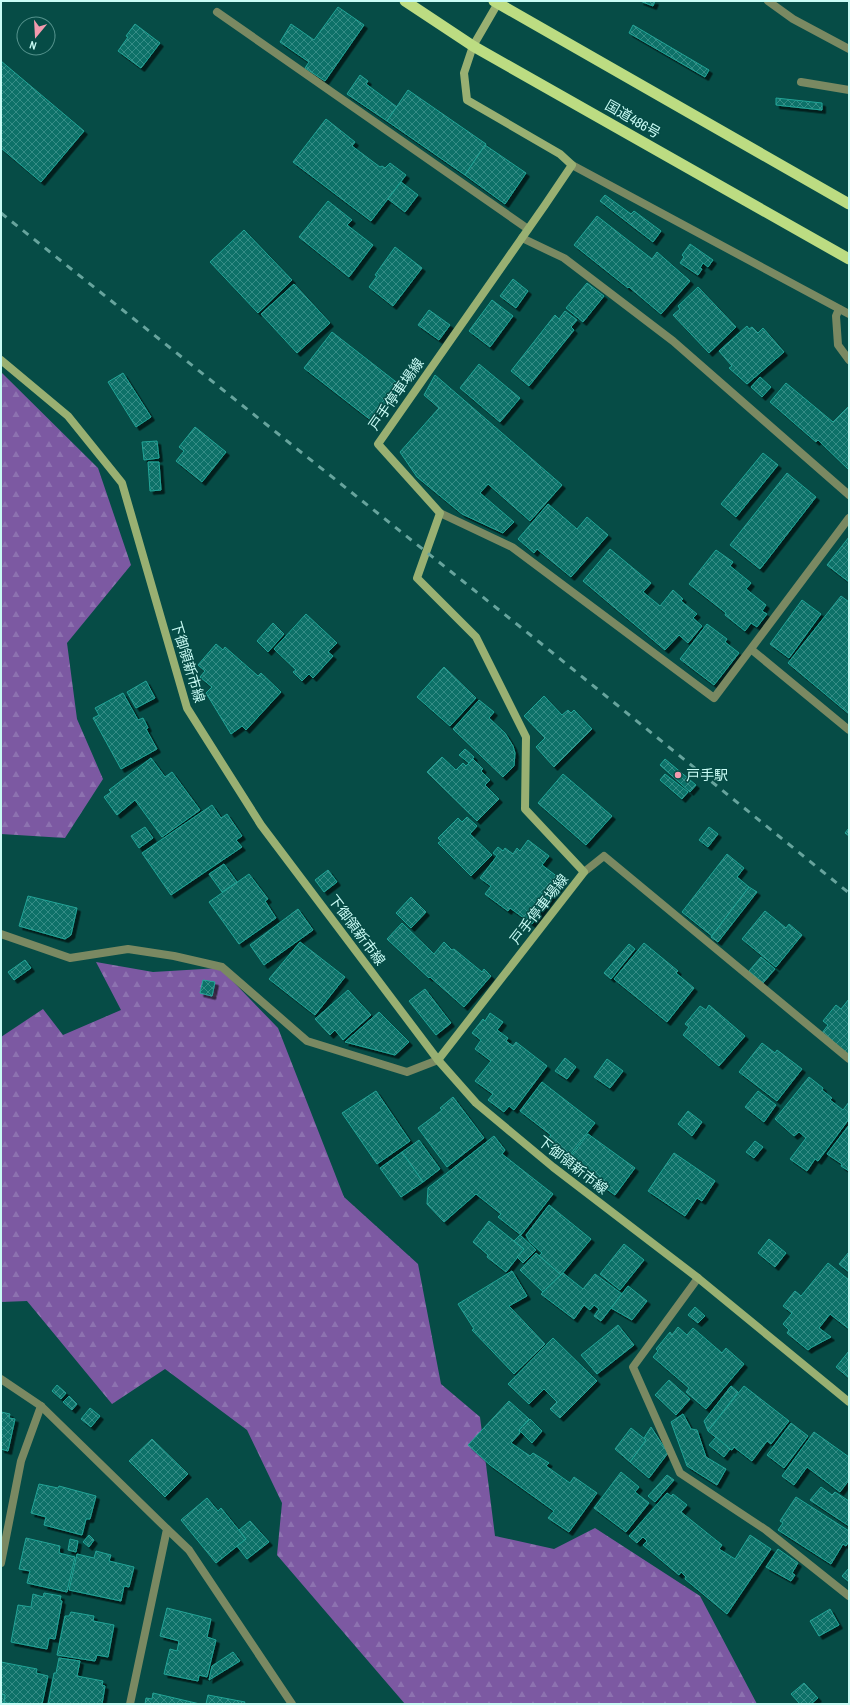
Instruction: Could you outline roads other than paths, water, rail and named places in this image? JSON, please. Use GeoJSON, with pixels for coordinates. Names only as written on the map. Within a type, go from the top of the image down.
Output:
{"type":"FeatureCollection","features":[{"type":"Feature","properties":{"kind":"highway","name":"国道486号"},"geometry":{"type":"LineString","coordinates":[[404,1],[473,46],[849,259]]}},
{"type":"Feature","properties":{"kind":"highway"},"geometry":{"type":"LineString","coordinates":[[496,2],[849,204]]}},
{"type":"Feature","properties":{"kind":"main road"},"geometry":{"type":"LineString","coordinates":[[496,2],[473,46],[464,73],[467,100],[560,154],[572,165]]}},
{"type":"Feature","properties":{"kind":"main road","name":"戸手停車場線"},"geometry":{"type":"LineString","coordinates":[[438,1060],[584,872],[525,809],[526,737],[476,637],[417,578],[440,514],[378,444],[572,165]]}},
{"type":"Feature","properties":{"kind":"main road","name":"下御領新市線"},"geometry":{"type":"LineString","coordinates":[[1,360],[68,416],[122,483],[187,708],[261,825],[438,1060],[476,1103],[553,1167],[698,1278],[849,1402]]}},
{"type":"Feature","properties":{"kind":"street"},"geometry":{"type":"LineString","coordinates":[[768,1],[793,19],[849,49]]}},
{"type":"Feature","properties":{"kind":"street"},"geometry":{"type":"LineString","coordinates":[[217,12],[528,229]]}},
{"type":"Feature","properties":{"kind":"street"},"geometry":{"type":"LineString","coordinates":[[801,82],[849,90]]}},
{"type":"Feature","properties":{"kind":"street"},"geometry":{"type":"LineString","coordinates":[[572,165],[849,314]]}},
{"type":"Feature","properties":{"kind":"street"},"geometry":{"type":"LineString","coordinates":[[522,238],[564,258],[672,341],[849,495]]}},
{"type":"Feature","properties":{"kind":"street"},"geometry":{"type":"LineString","coordinates":[[839,309],[836,316],[838,346],[849,360]]}},
{"type":"Feature","properties":{"kind":"street"},"geometry":{"type":"LineString","coordinates":[[440,514],[512,547],[714,698],[752,650],[849,518]]}},
{"type":"Feature","properties":{"kind":"street"},"geometry":{"type":"LineString","coordinates":[[752,650],[849,730]]}},
{"type":"Feature","properties":{"kind":"street"},"geometry":{"type":"LineString","coordinates":[[584,872],[604,856],[849,1059]]}},
{"type":"Feature","properties":{"kind":"street"},"geometry":{"type":"LineString","coordinates":[[1,934],[70,958],[128,949],[174,956],[222,967],[307,1041],[407,1072],[438,1060]]}},
{"type":"Feature","properties":{"kind":"street"},"geometry":{"type":"LineString","coordinates":[[698,1278],[633,1367],[680,1473],[766,1530],[849,1596]]}},
{"type":"Feature","properties":{"kind":"street"},"geometry":{"type":"LineString","coordinates":[[1,1380],[41,1406],[188,1550],[292,1704]]}},
{"type":"Feature","properties":{"kind":"street"},"geometry":{"type":"LineString","coordinates":[[1,1563],[21,1461],[41,1406]]}},
{"type":"Feature","properties":{"kind":"street"},"geometry":{"type":"LineString","coordinates":[[130,1704],[167,1529]]}},
{"type":"Feature","properties":{"kind":"railway"},"geometry":{"type":"LineString","coordinates":[[1,213],[538,641],[849,893]]}},
{"type":"Feature","properties":{"kind":"place","name":"戸手駅"},"geometry":{"type":"Point","coordinates":[678,775]}}]}
